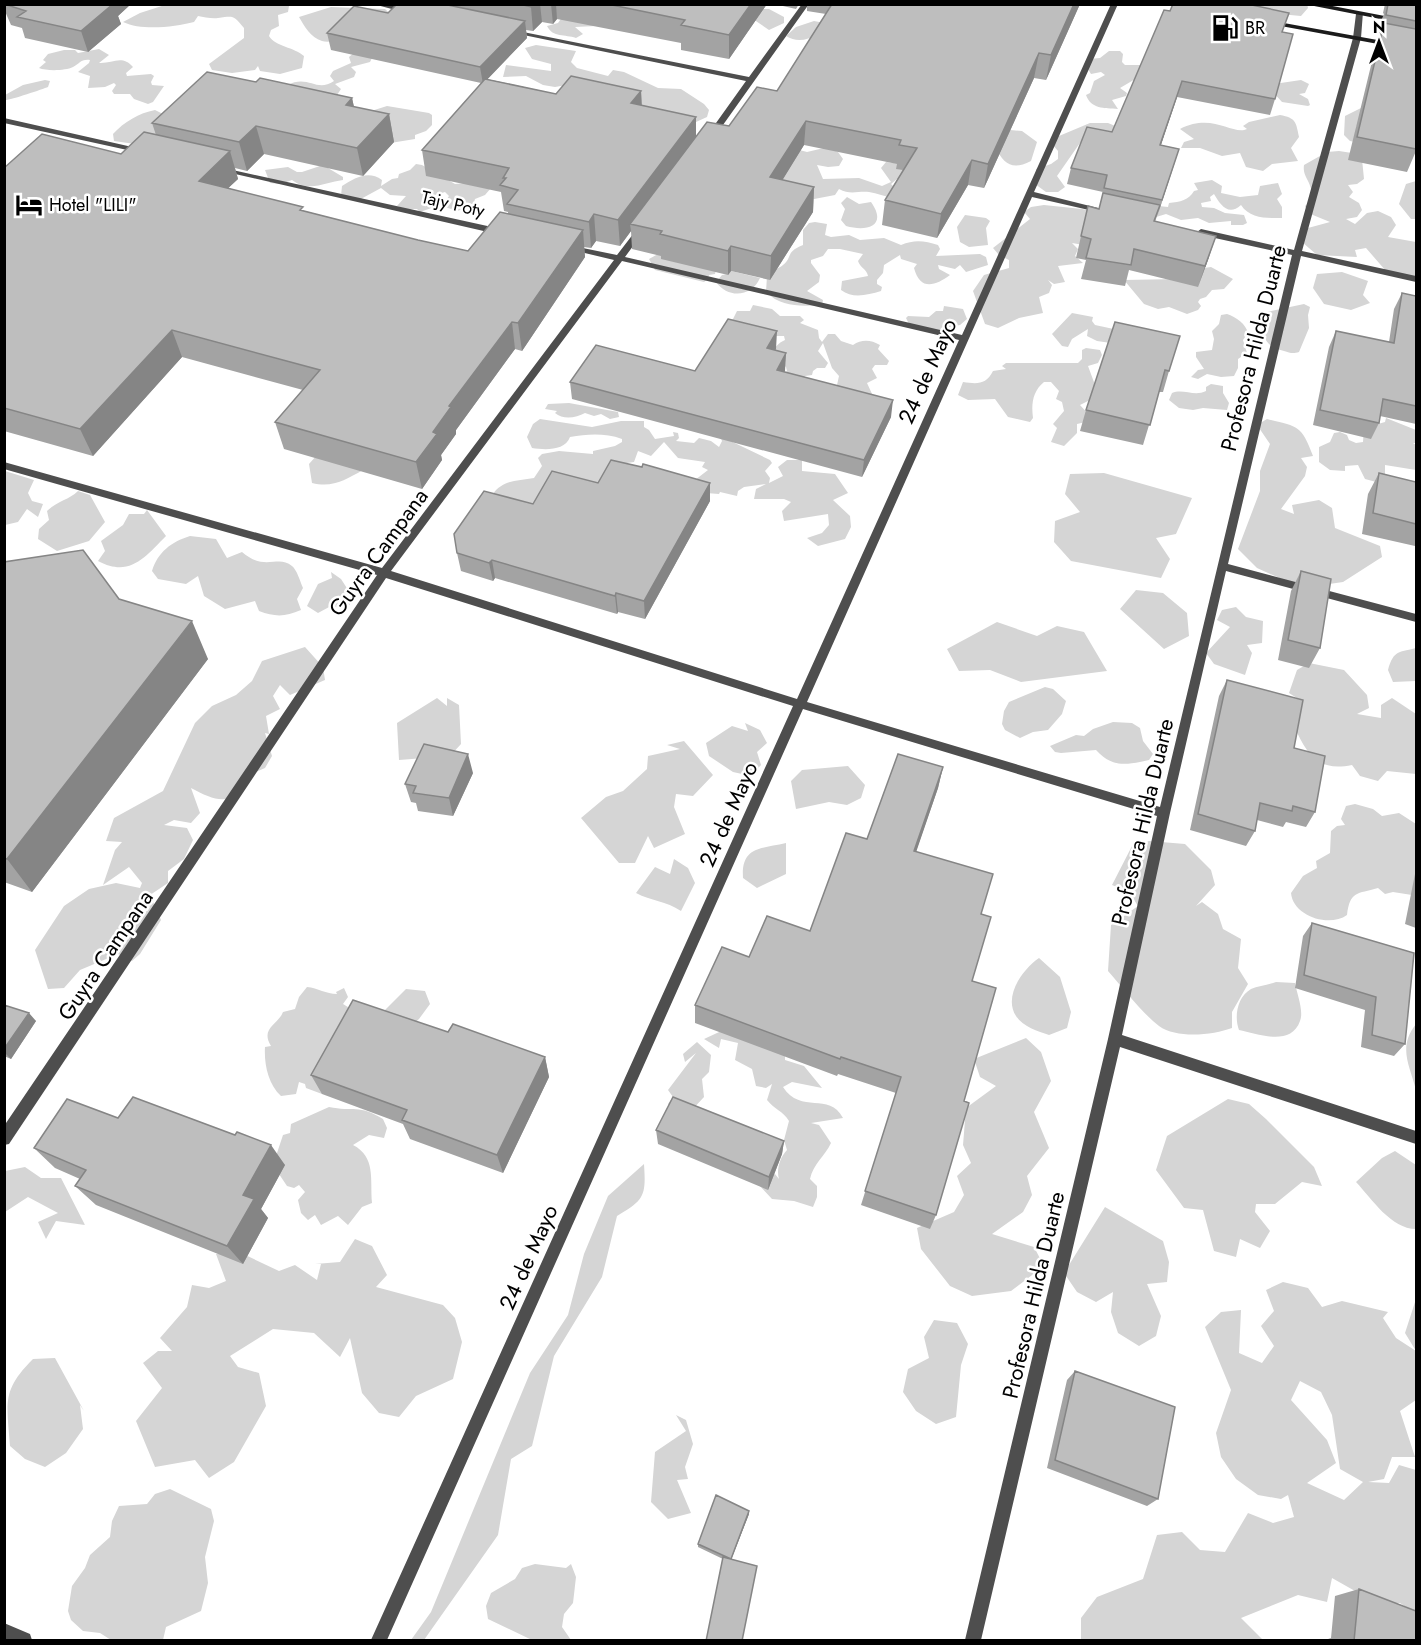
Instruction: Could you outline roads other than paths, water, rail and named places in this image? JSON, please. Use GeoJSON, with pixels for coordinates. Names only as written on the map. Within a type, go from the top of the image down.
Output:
{"type":"FeatureCollection","features":[{"type":"Feature","properties":{"kind":"street"},"geometry":{"type":"LineString","coordinates":[[376,4],[411,12]]}},
{"type":"Feature","properties":{"kind":"street"},"geometry":{"type":"LineString","coordinates":[[703,146],[806,4]]}},
{"type":"Feature","properties":{"kind":"street","name":"24 de Mayo"},"geometry":{"type":"LineString","coordinates":[[379,1641],[1115,4]]}},
{"type":"Feature","properties":{"kind":"street"},"geometry":{"type":"LineString","coordinates":[[1307,4],[1416,24]]}},
{"type":"Feature","properties":{"kind":"street","name":"Profesora Hilda Duarte"},"geometry":{"type":"LineString","coordinates":[[972,1641],[1115,1039],[1164,813],[1222,566],[1297,254],[1357,38],[1360,14]]}},
{"type":"Feature","properties":{"kind":"street"},"geometry":{"type":"LineString","coordinates":[[1256,19],[1416,49]]}},
{"type":"Feature","properties":{"kind":"street"},"geometry":{"type":"LineString","coordinates":[[506,30],[752,80]]}},
{"type":"Feature","properties":{"kind":"street"},"geometry":{"type":"LineString","coordinates":[[4,120],[155,154]]}},
{"type":"Feature","properties":{"kind":"street","name":"Tajy Poty"},"geometry":{"type":"LineString","coordinates":[[213,167],[515,235]]}},
{"type":"Feature","properties":{"kind":"street"},"geometry":{"type":"LineString","coordinates":[[1030,194],[1112,212]]}},
{"type":"Feature","properties":{"kind":"street","name":"Guyra Campana"},"geometry":{"type":"LineString","coordinates":[[4,1139],[384,573],[647,221]]}},
{"type":"Feature","properties":{"kind":"street"},"geometry":{"type":"LineString","coordinates":[[1193,231],[1416,279]]}},
{"type":"Feature","properties":{"kind":"street"},"geometry":{"type":"LineString","coordinates":[[561,245],[964,338]]}},
{"type":"Feature","properties":{"kind":"street"},"geometry":{"type":"LineString","coordinates":[[4,465],[384,573],[800,704],[1164,813]]}},
{"type":"Feature","properties":{"kind":"street"},"geometry":{"type":"LineString","coordinates":[[1222,566],[1416,618]]}},
{"type":"Feature","properties":{"kind":"street"},"geometry":{"type":"LineString","coordinates":[[1115,1039],[1416,1137]]}},
{"type":"Feature","properties":{"kind":"street"},"geometry":{"type":"LineString","coordinates":[[4,1630],[24,1641]]}},
{"type":"Feature","properties":{"kind":"place","name":"BR"},"geometry":{"type":"Point","coordinates":[1225,28]}},
{"type":"Feature","properties":{"kind":"place","name":"Hotel \"LILI\""},"geometry":{"type":"Point","coordinates":[29,205]}}]}
